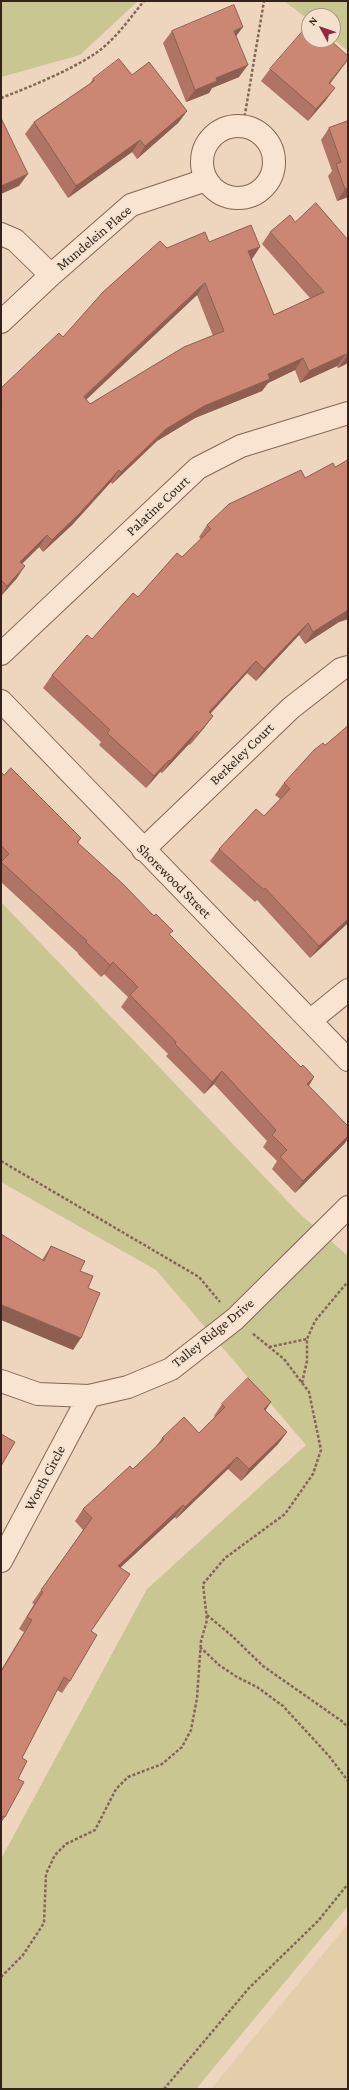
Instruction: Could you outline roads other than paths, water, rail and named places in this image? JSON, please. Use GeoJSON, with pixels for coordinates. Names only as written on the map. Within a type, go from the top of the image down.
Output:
{"type":"FeatureCollection","features":[{"type":"Feature","properties":{"kind":"street"},"geometry":{"type":"LineString","coordinates":[[232,126],[243,126],[255,130],[264,137],[271,147],[274,159],[273,171],[267,182],[259,191],[248,197],[236,198],[224,196],[213,189],[206,180],[202,169],[202,157],[205,146],[212,136],[221,130],[232,126]]}},
{"type":"Feature","properties":{"kind":"street","name":"Mundelein Place"},"geometry":{"type":"LineString","coordinates":[[1,322],[51,275],[132,205],[206,180]]}},
{"type":"Feature","properties":{"kind":"street","name":"Mundelein Place"},"geometry":{"type":"LineString","coordinates":[[1,234],[15,240],[51,275]]}},
{"type":"Feature","properties":{"kind":"street","name":"Palatine Court"},"geometry":{"type":"LineString","coordinates":[[1,654],[198,468],[241,446],[348,413]]}},
{"type":"Feature","properties":{"kind":"street","name":"Berkeley Court"},"geometry":{"type":"LineString","coordinates":[[143,850],[292,708],[341,669],[348,667]]}},
{"type":"Feature","properties":{"kind":"street","name":"Shorewood Street"},"geometry":{"type":"LineString","coordinates":[[1,701],[143,850],[311,1020],[348,1060]]}},
{"type":"Feature","properties":{"kind":"street"},"geometry":{"type":"LineString","coordinates":[[311,1020],[348,990]]}},
{"type":"Feature","properties":{"kind":"street","name":"Talley Ridge Drive"},"geometry":{"type":"LineString","coordinates":[[1,1381],[38,1394],[89,1396],[128,1387],[171,1368],[235,1319],[348,1207]]}},
{"type":"Feature","properties":{"kind":"street","name":"Worth Circle"},"geometry":{"type":"LineString","coordinates":[[1,1561],[89,1396]]}}]}
